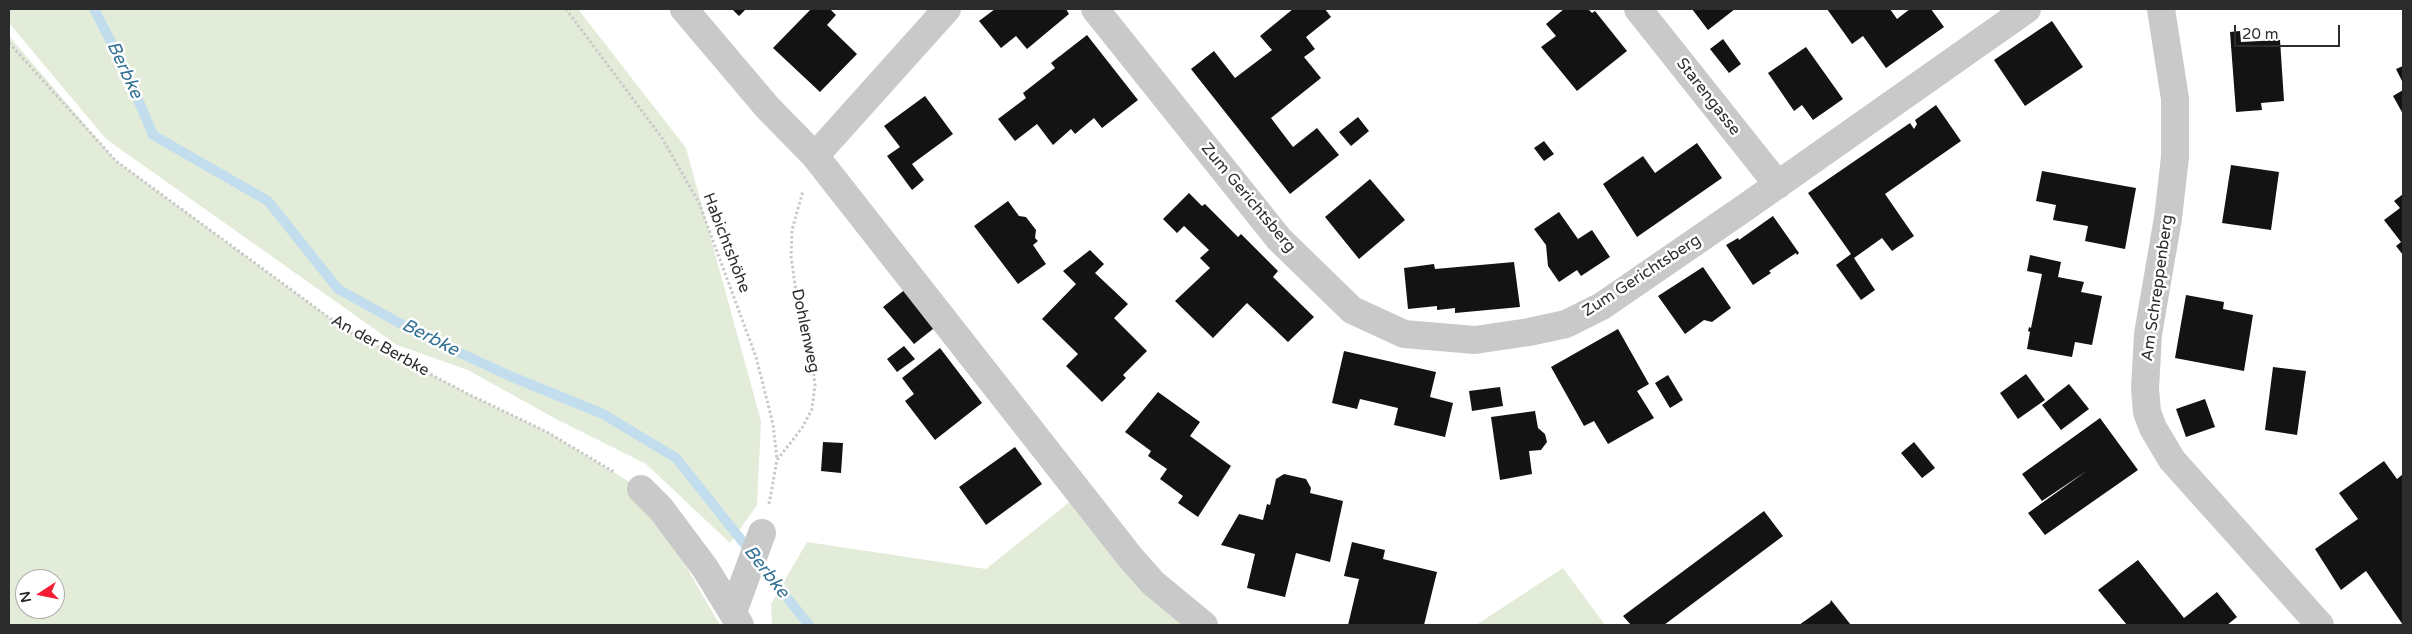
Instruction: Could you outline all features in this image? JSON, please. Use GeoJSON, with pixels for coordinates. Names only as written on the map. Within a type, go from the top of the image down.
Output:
{"type":"FeatureCollection","features":[{"type":"Feature","properties":{"kind":"street"},"geometry":{"type":"LineString","coordinates":[[684,9],[767,107],[815,156],[1130,557],[1153,583],[1204,625]]}},
{"type":"Feature","properties":{"kind":"street"},"geometry":{"type":"LineString","coordinates":[[815,156],[947,9]]}},
{"type":"Feature","properties":{"kind":"street","name":"Zum Gerichtsberg"},"geometry":{"type":"LineString","coordinates":[[1095,9],[1279,239],[1352,310],[1404,334],[1475,340],[1566,324],[1602,306],[1778,185],[2027,9]]}},
{"type":"Feature","properties":{"kind":"street","name":"Starengasse"},"geometry":{"type":"LineString","coordinates":[[1638,9],[1778,185]]}},
{"type":"Feature","properties":{"kind":"street","name":"Am Schreppenberg"},"geometry":{"type":"LineString","coordinates":[[2161,9],[2175,98],[2175,157],[2168,218],[2148,334],[2145,389],[2147,412],[2153,428],[2172,460],[2320,625]]}},
{"type":"Feature","properties":{"kind":"street"},"geometry":{"type":"LineString","coordinates":[[641,489],[661,509],[688,545],[737,619]]}},
{"type":"Feature","properties":{"kind":"street"},"geometry":{"type":"LineString","coordinates":[[737,619],[747,578],[762,534]]}},
{"type":"Feature","properties":{"kind":"path","name":"Habichtshöhe"},"geometry":{"type":"LineString","coordinates":[[566,9],[662,138],[699,203],[756,357],[774,424],[777,460]]}},
{"type":"Feature","properties":{"kind":"path","name":"An der Berbke"},"geometry":{"type":"LineString","coordinates":[[9,42],[116,161],[346,330],[468,394],[548,432],[641,489]]}},
{"type":"Feature","properties":{"kind":"path","name":"Dohlenweg"},"geometry":{"type":"LineString","coordinates":[[762,534],[777,460],[802,428],[812,409],[815,385],[811,351],[797,300],[791,256],[795,212],[815,156]]}},
{"type":"Feature","properties":{"kind":"green space"},"geometry":{"type":"Polygon","coordinates":[[[9,9],[578,9],[686,148],[761,421],[757,505],[730,543],[646,464],[556,419],[468,370],[397,345],[106,139],[9,23],[9,9]]]}},
{"type":"Feature","properties":{"kind":"green space"},"geometry":{"type":"Polygon","coordinates":[[[9,36],[116,161],[346,330],[468,394],[547,432],[641,489],[720,625],[9,625],[9,36]]]}},
{"type":"Feature","properties":{"kind":"green space"},"geometry":{"type":"Polygon","coordinates":[[[1071,501],[1185,625],[772,625],[771,604],[807,542],[986,569],[1071,501]]]}},
{"type":"Feature","properties":{"kind":"green space"},"geometry":{"type":"Polygon","coordinates":[[[1563,568],[1605,625],[1476,625],[1563,568]]]}},
{"type":"Feature","properties":{"kind":"building"},"geometry":{"type":"Polygon","coordinates":[[[732,9],[746,9],[739,16],[732,9]]]}},
{"type":"Feature","properties":{"kind":"building"},"geometry":{"type":"Polygon","coordinates":[[[811,9],[830,9],[836,15],[827,25],[857,54],[820,92],[773,48],[811,9]]]}},
{"type":"Feature","properties":{"kind":"building"},"geometry":{"type":"Polygon","coordinates":[[[995,9],[1066,9],[1069,14],[1027,49],[1016,36],[1001,48],[979,21],[995,9]]]}},
{"type":"Feature","properties":{"kind":"building"},"geometry":{"type":"Polygon","coordinates":[[[1293,9],[1325,9],[1331,17],[1306,37],[1315,49],[1304,57],[1321,78],[1271,118],[1293,147],[1317,128],[1339,155],[1290,194],[1191,69],[1214,51],[1235,78],[1272,50],[1260,36],[1293,9]]]}},
{"type":"Feature","properties":{"kind":"building"},"geometry":{"type":"Polygon","coordinates":[[[1564,9],[1588,9],[1592,13],[1595,11],[1627,51],[1577,91],[1541,47],[1556,36],[1546,24],[1564,9]]]}},
{"type":"Feature","properties":{"kind":"building"},"geometry":{"type":"Polygon","coordinates":[[[1692,9],[1735,9],[1708,30],[1692,9]]]}},
{"type":"Feature","properties":{"kind":"building"},"geometry":{"type":"Polygon","coordinates":[[[1827,9],[1890,9],[1897,19],[1910,9],[1931,9],[1944,27],[1886,68],[1863,36],[1852,44],[1827,9]]]}},
{"type":"Feature","properties":{"kind":"building"},"geometry":{"type":"Polygon","coordinates":[[[2052,21],[2083,67],[2025,106],[1994,60],[2052,21]]]}},
{"type":"Feature","properties":{"kind":"building"},"geometry":{"type":"Polygon","coordinates":[[[2240,31],[2241,42],[2280,40],[2284,101],[2261,103],[2262,110],[2236,112],[2230,32],[2240,31]]]}},
{"type":"Feature","properties":{"kind":"building"},"geometry":{"type":"Polygon","coordinates":[[[1087,35],[1138,100],[1102,128],[1094,118],[1075,134],[1071,129],[1053,145],[1037,124],[1015,141],[998,119],[1026,98],[1023,93],[1055,68],[1051,63],[1087,35]]]}},
{"type":"Feature","properties":{"kind":"building"},"geometry":{"type":"Polygon","coordinates":[[[1723,39],[1741,64],[1729,73],[1710,49],[1723,39]]]}},
{"type":"Feature","properties":{"kind":"building"},"geometry":{"type":"Polygon","coordinates":[[[1806,47],[1843,99],[1813,120],[1802,105],[1794,111],[1768,73],[1806,47]]]}},
{"type":"Feature","properties":{"kind":"building"},"geometry":{"type":"Polygon","coordinates":[[[2403,66],[2403,83],[2396,69],[2403,66]]]}},
{"type":"Feature","properties":{"kind":"building"},"geometry":{"type":"Polygon","coordinates":[[[2403,90],[2403,114],[2393,96],[2403,90]]]}},
{"type":"Feature","properties":{"kind":"building"},"geometry":{"type":"Polygon","coordinates":[[[925,96],[953,134],[912,164],[924,180],[912,190],[887,156],[900,147],[884,126],[925,96]]]}},
{"type":"Feature","properties":{"kind":"building"},"geometry":{"type":"Polygon","coordinates":[[[1936,105],[1961,141],[1885,194],[1914,236],[1892,251],[1882,238],[1854,258],[1875,290],[1861,300],[1836,265],[1851,254],[1808,193],[1910,123],[1914,129],[1917,124],[1915,120],[1936,105]]]}},
{"type":"Feature","properties":{"kind":"building"},"geometry":{"type":"Polygon","coordinates":[[[1358,117],[1369,131],[1351,146],[1339,132],[1358,117]]]}},
{"type":"Feature","properties":{"kind":"building"},"geometry":{"type":"Polygon","coordinates":[[[1544,141],[1554,154],[1544,161],[1534,148],[1544,141]]]}},
{"type":"Feature","properties":{"kind":"building"},"geometry":{"type":"Polygon","coordinates":[[[1697,143],[1722,178],[1637,237],[1603,184],[1643,156],[1655,173],[1697,143]]]}},
{"type":"Feature","properties":{"kind":"building"},"geometry":{"type":"Polygon","coordinates":[[[2231,165],[2279,172],[2271,230],[2222,223],[2231,165]]]}},
{"type":"Feature","properties":{"kind":"building"},"geometry":{"type":"Polygon","coordinates":[[[2042,171],[2136,188],[2125,249],[2085,241],[2088,226],[2053,220],[2056,205],[2036,201],[2042,171]]]}},
{"type":"Feature","properties":{"kind":"building"},"geometry":{"type":"Polygon","coordinates":[[[1370,179],[1405,220],[1359,259],[1325,217],[1370,179]]]}},
{"type":"Feature","properties":{"kind":"building"},"geometry":{"type":"Polygon","coordinates":[[[1189,193],[1202,206],[1205,204],[1238,237],[1241,234],[1278,271],[1273,277],[1314,317],[1288,342],[1247,303],[1213,338],[1175,301],[1210,268],[1200,258],[1209,250],[1184,226],[1177,233],[1163,219],[1189,193]]]}},
{"type":"Feature","properties":{"kind":"building"},"geometry":{"type":"Polygon","coordinates":[[[2403,194],[2403,255],[2396,246],[2401,242],[2384,220],[2400,208],[2394,201],[2403,194]]]}},
{"type":"Feature","properties":{"kind":"building"},"geometry":{"type":"Polygon","coordinates":[[[1008,201],[1019,216],[1026,217],[1036,230],[1035,238],[1038,241],[1033,245],[1046,264],[1018,284],[974,226],[1008,201]]]}},
{"type":"Feature","properties":{"kind":"building"},"geometry":{"type":"Polygon","coordinates":[[[1559,212],[1578,239],[1592,230],[1610,257],[1581,276],[1577,270],[1559,282],[1548,266],[1546,245],[1534,229],[1559,212]]]}},
{"type":"Feature","properties":{"kind":"building"},"geometry":{"type":"Polygon","coordinates":[[[1773,216],[1799,253],[1797,255],[1796,253],[1769,271],[1771,273],[1753,285],[1726,245],[1738,238],[1739,240],[1773,216]]]}},
{"type":"Feature","properties":{"kind":"building"},"geometry":{"type":"Polygon","coordinates":[[[1090,250],[1104,264],[1095,273],[1128,304],[1114,318],[1147,351],[1123,375],[1126,378],[1102,402],[1066,366],[1078,354],[1042,319],[1076,284],[1063,271],[1090,250]]]}},
{"type":"Feature","properties":{"kind":"building"},"geometry":{"type":"Polygon","coordinates":[[[2030,255],[2061,262],[2058,277],[2084,282],[2081,292],[2102,296],[2092,345],[2075,342],[2072,357],[2027,349],[2030,332],[2028,331],[2029,327],[2031,328],[2042,274],[2027,271],[2030,255]]]}},
{"type":"Feature","properties":{"kind":"building"},"geometry":{"type":"Polygon","coordinates":[[[1514,262],[1520,307],[1455,313],[1455,308],[1437,310],[1437,306],[1408,309],[1404,268],[1434,264],[1435,269],[1514,262]]]}},
{"type":"Feature","properties":{"kind":"building"},"geometry":{"type":"Polygon","coordinates":[[[1703,267],[1731,308],[1712,322],[1704,320],[1685,334],[1658,296],[1703,267]]]}},
{"type":"Feature","properties":{"kind":"building"},"geometry":{"type":"Polygon","coordinates":[[[907,288],[938,325],[914,344],[883,307],[907,288]]]}},
{"type":"Feature","properties":{"kind":"building"},"geometry":{"type":"Polygon","coordinates":[[[2186,295],[2224,302],[2223,309],[2253,315],[2244,371],[2175,358],[2186,295]]]}},
{"type":"Feature","properties":{"kind":"building"},"geometry":{"type":"Polygon","coordinates":[[[1618,329],[1649,384],[1637,391],[1654,418],[1608,444],[1594,421],[1584,426],[1551,367],[1618,329]]]}},
{"type":"Feature","properties":{"kind":"building"},"geometry":{"type":"Polygon","coordinates":[[[904,346],[915,359],[897,372],[887,359],[904,346]]]}},
{"type":"Feature","properties":{"kind":"building"},"geometry":{"type":"Polygon","coordinates":[[[940,348],[982,403],[935,440],[905,401],[914,394],[902,378],[940,348]]]}},
{"type":"Feature","properties":{"kind":"building"},"geometry":{"type":"Polygon","coordinates":[[[1344,351],[1436,372],[1430,397],[1453,403],[1445,437],[1394,425],[1398,408],[1360,399],[1357,409],[1332,403],[1344,351]]]}},
{"type":"Feature","properties":{"kind":"building"},"geometry":{"type":"Polygon","coordinates":[[[2273,367],[2306,371],[2297,435],[2265,430],[2273,367]]]}},
{"type":"Feature","properties":{"kind":"building"},"geometry":{"type":"Polygon","coordinates":[[[2026,374],[2045,400],[2018,419],[2000,393],[2026,374]]]}},
{"type":"Feature","properties":{"kind":"building"},"geometry":{"type":"Polygon","coordinates":[[[1668,375],[1683,400],[1670,408],[1655,383],[1668,375]]]}},
{"type":"Feature","properties":{"kind":"building"},"geometry":{"type":"Polygon","coordinates":[[[2069,384],[2089,409],[2061,430],[2042,405],[2069,384]]]}},
{"type":"Feature","properties":{"kind":"building"},"geometry":{"type":"Polygon","coordinates":[[[1500,387],[1503,406],[1472,411],[1469,391],[1500,387]]]}},
{"type":"Feature","properties":{"kind":"building"},"geometry":{"type":"Polygon","coordinates":[[[1158,392],[1200,422],[1190,436],[1231,466],[1198,517],[1178,503],[1183,496],[1160,479],[1167,469],[1148,456],[1151,451],[1125,432],[1158,392]]]}},
{"type":"Feature","properties":{"kind":"building"},"geometry":{"type":"Polygon","coordinates":[[[2205,399],[2215,427],[2186,437],[2176,409],[2205,399]]]}},
{"type":"Feature","properties":{"kind":"building"},"geometry":{"type":"Polygon","coordinates":[[[1535,411],[1538,428],[1545,434],[1547,442],[1541,450],[1529,451],[1532,474],[1500,480],[1491,417],[1535,411]]]}},
{"type":"Feature","properties":{"kind":"building"},"geometry":{"type":"Polygon","coordinates":[[[2100,418],[2138,470],[2045,535],[2028,513],[2088,470],[2042,501],[2022,474],[2100,418]]]}},
{"type":"Feature","properties":{"kind":"building"},"geometry":{"type":"Polygon","coordinates":[[[823,442],[843,443],[841,473],[821,471],[823,442]]]}},
{"type":"Feature","properties":{"kind":"building"},"geometry":{"type":"Polygon","coordinates":[[[1914,442],[1935,468],[1922,478],[1901,453],[1914,442]]]}},
{"type":"Feature","properties":{"kind":"building"},"geometry":{"type":"Polygon","coordinates":[[[1015,447],[1042,484],[986,525],[959,487],[1015,447]]]}},
{"type":"Feature","properties":{"kind":"building"},"geometry":{"type":"Polygon","coordinates":[[[2384,461],[2397,479],[2403,474],[2403,625],[2366,571],[2341,590],[2315,549],[2358,519],[2339,493],[2384,461]]]}},
{"type":"Feature","properties":{"kind":"building"},"geometry":{"type":"Polygon","coordinates":[[[1284,474],[1306,479],[1311,488],[1310,493],[1343,501],[1330,562],[1296,553],[1285,597],[1247,588],[1255,554],[1221,545],[1239,514],[1263,520],[1267,504],[1270,505],[1276,479],[1284,474]]]}},
{"type":"Feature","properties":{"kind":"building"},"geometry":{"type":"Polygon","coordinates":[[[1764,511],[1783,536],[1664,625],[1631,625],[1623,616],[1764,511]]]}},
{"type":"Feature","properties":{"kind":"building"},"geometry":{"type":"Polygon","coordinates":[[[1352,542],[1385,550],[1383,559],[1437,572],[1424,625],[1348,625],[1359,579],[1344,576],[1352,542]]]}},
{"type":"Feature","properties":{"kind":"building"},"geometry":{"type":"Polygon","coordinates":[[[2138,560],[2184,618],[2217,592],[2237,617],[2227,625],[2127,625],[2098,590],[2138,560]]]}},
{"type":"Feature","properties":{"kind":"building"},"geometry":{"type":"Polygon","coordinates":[[[1831,600],[1851,625],[1799,625],[1830,603],[1831,600]]]}},
{"type":"Feature","properties":{"kind":"waterway","name":"Berbke"},"geometry":{"type":"LineString","coordinates":[[94,9],[126,71],[153,135],[268,201],[338,289],[421,335],[510,376],[603,414],[676,458],[809,625]]}}]}
